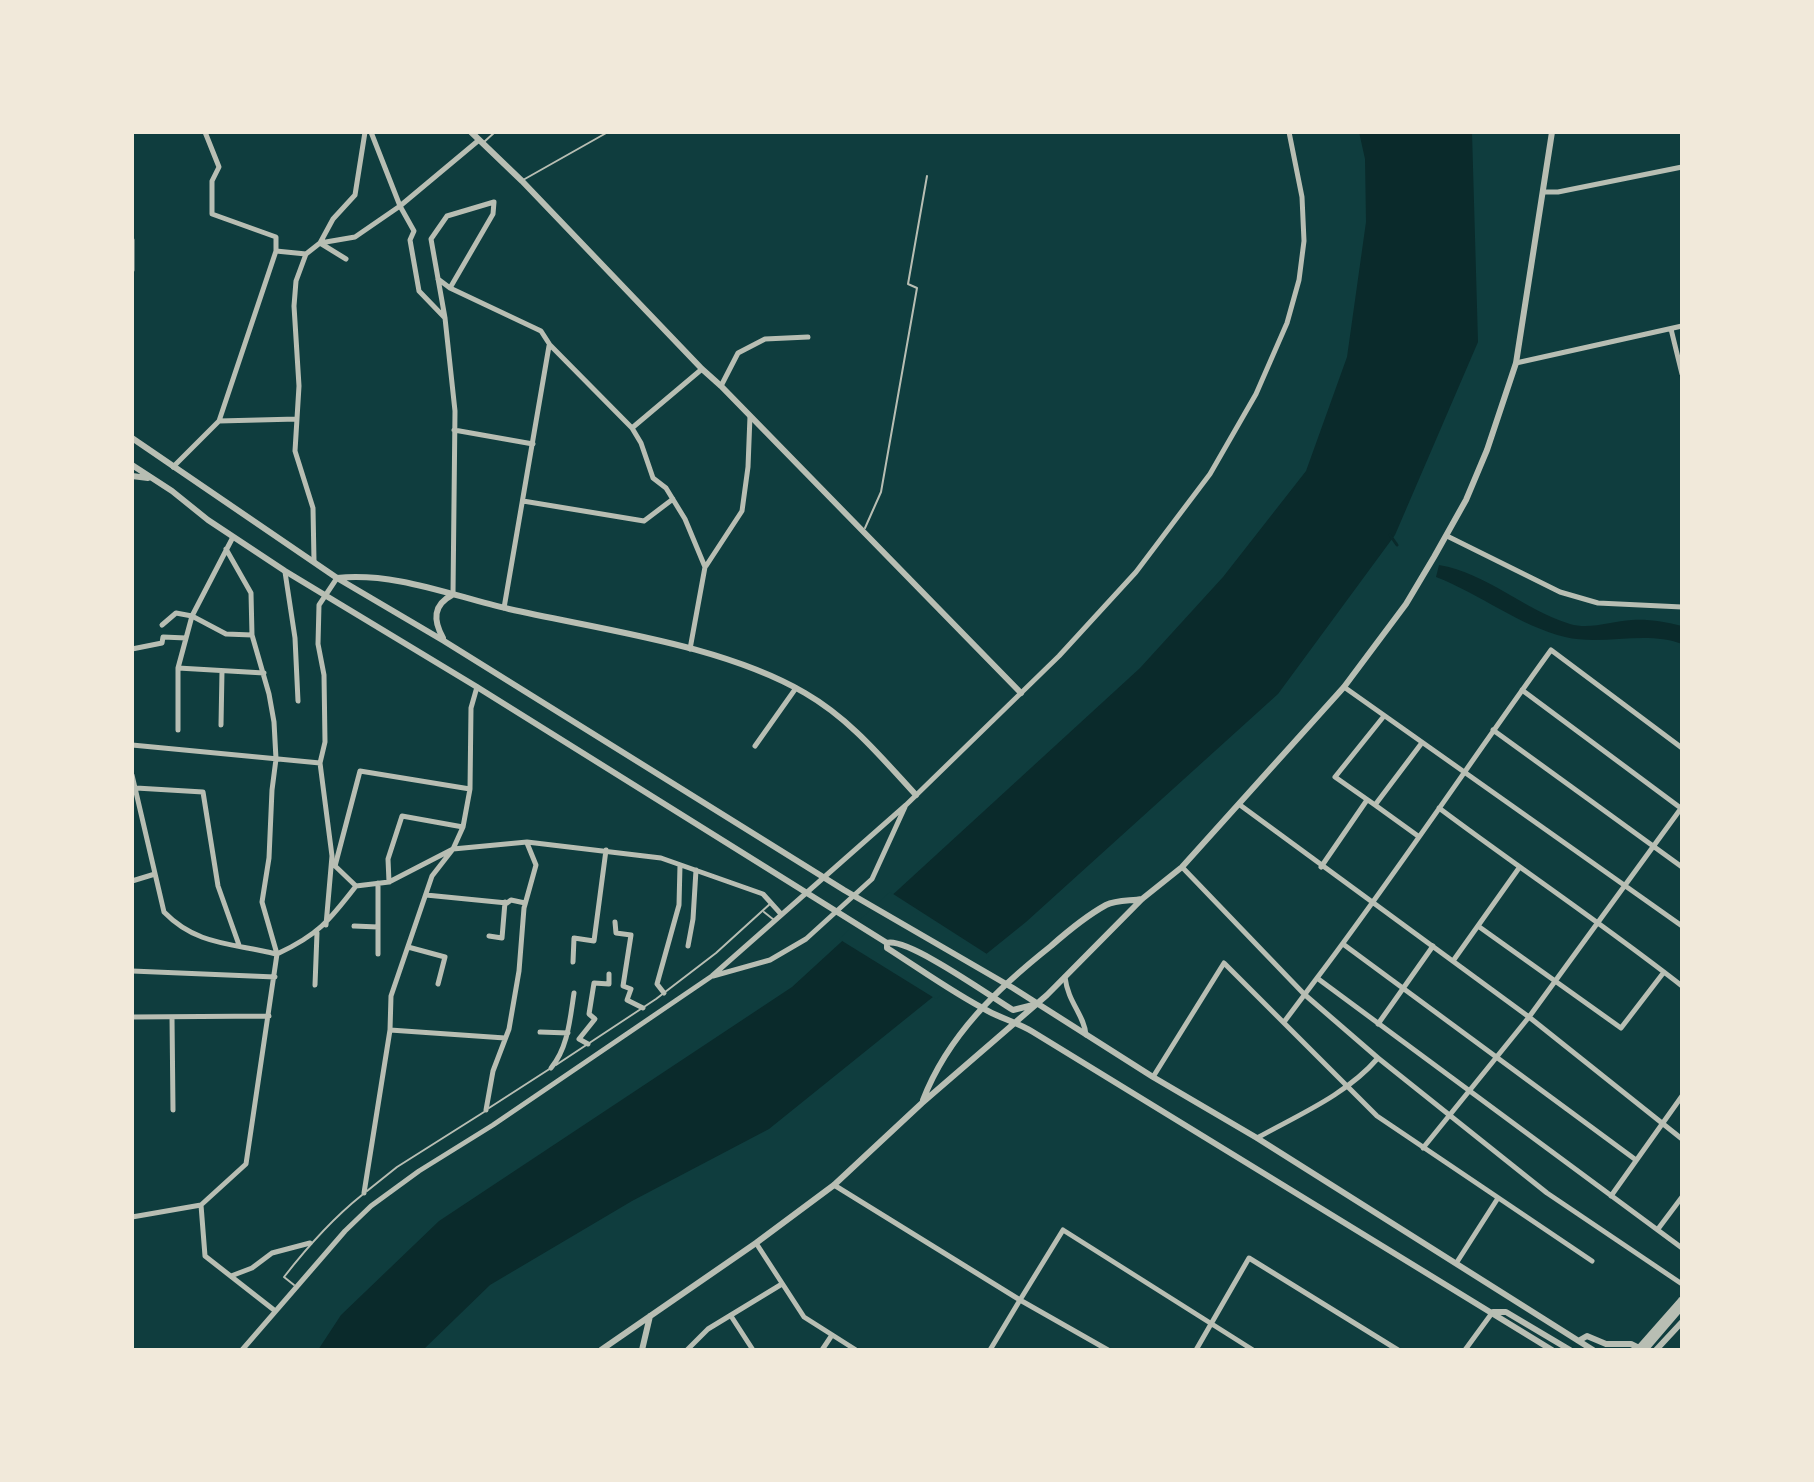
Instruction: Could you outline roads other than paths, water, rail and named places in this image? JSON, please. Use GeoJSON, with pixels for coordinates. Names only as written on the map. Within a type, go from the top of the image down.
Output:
{"type":"FeatureCollection","features":[{"type":"Feature","properties":{"kind":"street"},"geometry":{"type":"LineString","coordinates":[[173,467],[219,421],[276,251],[276,237],[212,214],[212,181],[219,167],[205,132]]}},
{"type":"Feature","properties":{"kind":"street"},"geometry":{"type":"LineString","coordinates":[[314,561],[313,508],[295,451],[299,386],[294,306],[296,281],[306,254],[320,243],[333,219],[355,195],[365,132]]}},
{"type":"Feature","properties":{"kind":"street"},"geometry":{"type":"LineString","coordinates":[[371,132],[400,206],[414,231],[410,240],[419,291],[445,318]]}},
{"type":"Feature","properties":{"kind":"street"},"geometry":{"type":"LineString","coordinates":[[471,132],[1021,693]]}},
{"type":"Feature","properties":{"kind":"street"},"geometry":{"type":"LineString","coordinates":[[242,1350],[295,1286],[371,1206],[712,976],[906,805],[1091,623],[1163,539],[1210,474],[1272,362],[1299,280],[1304,241],[1302,197],[1289,132]]}},
{"type":"Feature","properties":{"kind":"street"},"geometry":{"type":"LineString","coordinates":[[601,1350],[834,1185],[922,1103],[1037,1004],[1142,899],[1182,867],[1344,687],[1406,604],[1447,536],[1487,450],[1516,363],[1552,132]]}},
{"type":"Feature","properties":{"kind":"street"},"geometry":{"type":"LineString","coordinates":[[320,243],[355,237],[481,142]]}},
{"type":"Feature","properties":{"kind":"street"},"geometry":{"type":"LineString","coordinates":[[1544,192],[1572,190],[1682,167]]}},
{"type":"Feature","properties":{"kind":"street"},"geometry":{"type":"LineString","coordinates":[[450,288],[493,214],[494,202],[447,216],[431,239],[445,318],[454,430],[452,595]]}},
{"type":"Feature","properties":{"kind":"street"},"geometry":{"type":"LineString","coordinates":[[132,240],[132,270]]}},
{"type":"Feature","properties":{"kind":"street"},"geometry":{"type":"LineString","coordinates":[[320,243],[346,259]]}},
{"type":"Feature","properties":{"kind":"street"},"geometry":{"type":"LineString","coordinates":[[276,251],[306,254]]}},
{"type":"Feature","properties":{"kind":"street"},"geometry":{"type":"LineString","coordinates":[[437,279],[541,331],[550,345],[632,428],[641,443],[653,478],[666,488],[673,499],[695,539],[705,567]]}},
{"type":"Feature","properties":{"kind":"street"},"geometry":{"type":"LineString","coordinates":[[1516,363],[1682,326]]}},
{"type":"Feature","properties":{"kind":"street"},"geometry":{"type":"LineString","coordinates":[[1671,329],[1682,374]]}},
{"type":"Feature","properties":{"kind":"street"},"geometry":{"type":"LineString","coordinates":[[721,386],[738,353],[765,339],[808,337]]}},
{"type":"Feature","properties":{"kind":"street"},"geometry":{"type":"LineString","coordinates":[[504,608],[550,345]]}},
{"type":"Feature","properties":{"kind":"street"},"geometry":{"type":"LineString","coordinates":[[632,428],[702,369]]}},
{"type":"Feature","properties":{"kind":"street"},"geometry":{"type":"LineString","coordinates":[[690,649],[705,567],[742,511],[750,416]]}},
{"type":"Feature","properties":{"kind":"street"},"geometry":{"type":"LineString","coordinates":[[219,421],[297,419]]}},
{"type":"Feature","properties":{"kind":"street"},"geometry":{"type":"LineString","coordinates":[[454,430],[533,444]]}},
{"type":"Feature","properties":{"kind":"street"},"geometry":{"type":"LineString","coordinates":[[133,441],[337,578],[843,889],[1013,988],[1086,1036],[1457,1262],[1593,1350]]}},
{"type":"Feature","properties":{"kind":"street"},"geometry":{"type":"LineString","coordinates":[[132,465],[285,571],[887,943],[895,941],[914,949],[1013,1010],[1037,1004]]}},
{"type":"Feature","properties":{"kind":"street"},"geometry":{"type":"LineString","coordinates":[[132,476],[151,478]]}},
{"type":"Feature","properties":{"kind":"street"},"geometry":{"type":"LineString","coordinates":[[523,501],[644,521],[673,499]]}},
{"type":"Feature","properties":{"kind":"street"},"geometry":{"type":"LineString","coordinates":[[1447,536],[1560,592],[1598,603],[1682,607]]}},
{"type":"Feature","properties":{"kind":"street"},"geometry":{"type":"LineString","coordinates":[[178,730],[178,668],[192,616],[233,537]]}},
{"type":"Feature","properties":{"kind":"street"},"geometry":{"type":"LineString","coordinates":[[132,1217],[201,1205],[246,1164],[275,977],[277,954],[262,902],[269,858],[276,759],[274,722],[252,635],[251,593],[226,549]]}},
{"type":"Feature","properties":{"kind":"street"},"geometry":{"type":"LineString","coordinates":[[285,571],[295,638],[298,701]]}},
{"type":"Feature","properties":{"kind":"street"},"geometry":{"type":"LineString","coordinates":[[356,886],[333,864],[320,763],[325,742],[325,702],[318,644],[319,605],[337,578],[363,575],[404,581],[504,608],[690,649],[739,663],[796,688],[826,706],[861,734],[916,795]]}},
{"type":"Feature","properties":{"kind":"street"},"geometry":{"type":"LineString","coordinates":[[444,641],[436,627],[435,617],[439,605],[452,595]]}},
{"type":"Feature","properties":{"kind":"street"},"geometry":{"type":"LineString","coordinates":[[162,625],[176,613],[192,616],[226,634],[252,635]]}},
{"type":"Feature","properties":{"kind":"street"},"geometry":{"type":"LineString","coordinates":[[132,649],[162,643],[163,637],[186,638]]}},
{"type":"Feature","properties":{"kind":"street"},"geometry":{"type":"LineString","coordinates":[[1284,1022],[1373,904],[1551,650],[1682,748]]}},
{"type":"Feature","properties":{"kind":"street"},"geometry":{"type":"LineString","coordinates":[[178,668],[264,673]]}},
{"type":"Feature","properties":{"kind":"street"},"geometry":{"type":"LineString","coordinates":[[221,725],[222,671]]}},
{"type":"Feature","properties":{"kind":"street"},"geometry":{"type":"LineString","coordinates":[[364,1193],[390,1030],[391,996],[432,876],[453,849],[463,827],[470,789],[471,708],[477,687]]}},
{"type":"Feature","properties":{"kind":"street"},"geometry":{"type":"LineString","coordinates":[[1344,687],[1682,926]]}},
{"type":"Feature","properties":{"kind":"street"},"geometry":{"type":"LineString","coordinates":[[755,746],[796,688]]}},
{"type":"Feature","properties":{"kind":"street"},"geometry":{"type":"LineString","coordinates":[[1423,1148],[1529,1017],[1597,920],[1682,808],[1522,690]]}},
{"type":"Feature","properties":{"kind":"street"},"geometry":{"type":"LineString","coordinates":[[1384,716],[1335,777],[1418,836]]}},
{"type":"Feature","properties":{"kind":"street"},"geometry":{"type":"LineString","coordinates":[[1493,730],[1682,867]]}},
{"type":"Feature","properties":{"kind":"street"},"geometry":{"type":"LineString","coordinates":[[1375,805],[1421,744]]}},
{"type":"Feature","properties":{"kind":"street"},"geometry":{"type":"LineString","coordinates":[[132,745],[320,763]]}},
{"type":"Feature","properties":{"kind":"street"},"geometry":{"type":"LineString","coordinates":[[326,925],[333,864],[360,771],[470,789]]}},
{"type":"Feature","properties":{"kind":"street"},"geometry":{"type":"LineString","coordinates":[[132,775],[164,912],[180,929],[211,941],[277,954],[326,925],[356,886],[389,882],[453,849],[527,842],[661,858],[763,894],[781,914]]}},
{"type":"Feature","properties":{"kind":"street"},"geometry":{"type":"LineString","coordinates":[[136,788],[203,792],[218,886],[239,945]]}},
{"type":"Feature","properties":{"kind":"street"},"geometry":{"type":"LineString","coordinates":[[1321,867],[1367,800]]}},
{"type":"Feature","properties":{"kind":"street"},"geometry":{"type":"LineString","coordinates":[[712,976],[770,960],[806,939],[872,879],[906,805]]}},
{"type":"Feature","properties":{"kind":"street"},"geometry":{"type":"LineString","coordinates":[[1240,805],[1529,1017],[1682,1139]]}},
{"type":"Feature","properties":{"kind":"street"},"geometry":{"type":"LineString","coordinates":[[1439,808],[1519,868],[1597,920],[1682,986]]}},
{"type":"Feature","properties":{"kind":"street"},"geometry":{"type":"LineString","coordinates":[[389,882],[388,859],[402,816],[463,827]]}},
{"type":"Feature","properties":{"kind":"street"},"geometry":{"type":"LineString","coordinates":[[486,1110],[493,1071],[509,1029],[519,971],[525,903],[536,865],[527,842]]}},
{"type":"Feature","properties":{"kind":"street"},"geometry":{"type":"LineString","coordinates":[[573,962],[574,938],[594,941],[606,850]]}},
{"type":"Feature","properties":{"kind":"street"},"geometry":{"type":"LineString","coordinates":[[664,993],[657,984],[679,905],[680,865]]}},
{"type":"Feature","properties":{"kind":"street"},"geometry":{"type":"LineString","coordinates":[[1182,867],[1304,994],[1378,1058],[1547,1193],[1682,1284]]}},
{"type":"Feature","properties":{"kind":"street"},"geometry":{"type":"LineString","coordinates":[[1453,961],[1519,868]]}},
{"type":"Feature","properties":{"kind":"street"},"geometry":{"type":"LineString","coordinates":[[688,946],[696,870]]}},
{"type":"Feature","properties":{"kind":"street"},"geometry":{"type":"LineString","coordinates":[[132,881],[155,874]]}},
{"type":"Feature","properties":{"kind":"street"},"geometry":{"type":"LineString","coordinates":[[378,883],[378,954]]}},
{"type":"Feature","properties":{"kind":"street"},"geometry":{"type":"LineString","coordinates":[[426,895],[525,903]]}},
{"type":"Feature","properties":{"kind":"street"},"geometry":{"type":"LineString","coordinates":[[922,1103],[930,1081],[966,1024],[1023,969],[1109,903],[1142,899]]}},
{"type":"Feature","properties":{"kind":"street"},"geometry":{"type":"LineString","coordinates":[[489,936],[502,938],[505,902]]}},
{"type":"Feature","properties":{"kind":"street"},"geometry":{"type":"LineString","coordinates":[[615,922],[616,933],[631,935],[623,986],[631,989],[627,1000],[643,1008]]}},
{"type":"Feature","properties":{"kind":"street"},"geometry":{"type":"LineString","coordinates":[[354,926],[378,927]]}},
{"type":"Feature","properties":{"kind":"street"},"geometry":{"type":"LineString","coordinates":[[1478,926],[1621,1028],[1664,972]]}},
{"type":"Feature","properties":{"kind":"street"},"geometry":{"type":"LineString","coordinates":[[315,985],[317,932]]}},
{"type":"Feature","properties":{"kind":"street"},"geometry":{"type":"LineString","coordinates":[[887,943],[887,948],[990,1012],[1016,1022],[1552,1350]]}},
{"type":"Feature","properties":{"kind":"street"},"geometry":{"type":"LineString","coordinates":[[1343,944],[1636,1160]]}},
{"type":"Feature","properties":{"kind":"street"},"geometry":{"type":"LineString","coordinates":[[1378,1024],[1433,946]]}},
{"type":"Feature","properties":{"kind":"street"},"geometry":{"type":"LineString","coordinates":[[408,947],[445,957],[438,984]]}},
{"type":"Feature","properties":{"kind":"street"},"geometry":{"type":"LineString","coordinates":[[1153,1077],[1224,963],[1377,1116],[1592,1261]]}},
{"type":"Feature","properties":{"kind":"street"},"geometry":{"type":"LineString","coordinates":[[132,971],[275,977]]}},
{"type":"Feature","properties":{"kind":"street"},"geometry":{"type":"LineString","coordinates":[[588,1044],[579,1039],[595,1019],[589,1014],[594,983],[609,984],[609,974]]}},
{"type":"Feature","properties":{"kind":"street"},"geometry":{"type":"LineString","coordinates":[[1065,977],[1070,1002],[1085,1026],[1086,1036]]}},
{"type":"Feature","properties":{"kind":"street"},"geometry":{"type":"LineString","coordinates":[[1317,978],[1682,1248]]}},
{"type":"Feature","properties":{"kind":"street"},"geometry":{"type":"LineString","coordinates":[[551,1068],[558,1060],[568,1033],[574,993]]}},
{"type":"Feature","properties":{"kind":"street"},"geometry":{"type":"LineString","coordinates":[[133,1017],[269,1016]]}},
{"type":"Feature","properties":{"kind":"street"},"geometry":{"type":"LineString","coordinates":[[172,1017],[173,1110]]}},
{"type":"Feature","properties":{"kind":"street"},"geometry":{"type":"LineString","coordinates":[[390,1030],[505,1038]]}},
{"type":"Feature","properties":{"kind":"street"},"geometry":{"type":"LineString","coordinates":[[540,1032],[568,1033]]}},
{"type":"Feature","properties":{"kind":"street"},"geometry":{"type":"LineString","coordinates":[[1257,1138],[1348,1088],[1378,1058]]}},
{"type":"Feature","properties":{"kind":"street"},"geometry":{"type":"LineString","coordinates":[[1611,1196],[1682,1096]]}},
{"type":"Feature","properties":{"kind":"street"},"geometry":{"type":"LineString","coordinates":[[834,1185],[1020,1300],[1108,1350]]}},
{"type":"Feature","properties":{"kind":"street"},"geometry":{"type":"LineString","coordinates":[[1658,1229],[1682,1197]]}},
{"type":"Feature","properties":{"kind":"street"},"geometry":{"type":"LineString","coordinates":[[1457,1262],[1498,1198]]}},
{"type":"Feature","properties":{"kind":"street"},"geometry":{"type":"LineString","coordinates":[[201,1205],[205,1256],[274,1310]]}},
{"type":"Feature","properties":{"kind":"street"},"geometry":{"type":"LineString","coordinates":[[990,1350],[1063,1230],[1253,1350]]}},
{"type":"Feature","properties":{"kind":"street"},"geometry":{"type":"LineString","coordinates":[[230,1276],[252,1268],[272,1253],[310,1243]]}},
{"type":"Feature","properties":{"kind":"street"},"geometry":{"type":"LineString","coordinates":[[756,1243],[804,1317],[856,1350]]}},
{"type":"Feature","properties":{"kind":"street"},"geometry":{"type":"LineString","coordinates":[[1196,1350],[1249,1258],[1398,1350]]}},
{"type":"Feature","properties":{"kind":"street"},"geometry":{"type":"LineString","coordinates":[[687,1350],[708,1329],[782,1284]]}},
{"type":"Feature","properties":{"kind":"street"},"geometry":{"type":"LineString","coordinates":[[1580,1340],[1587,1336],[1606,1344],[1631,1344],[1640,1349],[1682,1300]]}},
{"type":"Feature","properties":{"kind":"street"},"geometry":{"type":"LineString","coordinates":[[1465,1350],[1493,1312]]}},
{"type":"Feature","properties":{"kind":"street"},"geometry":{"type":"LineString","coordinates":[[1493,1312],[1506,1312],[1570,1350]]}},
{"type":"Feature","properties":{"kind":"street"},"geometry":{"type":"LineString","coordinates":[[642,1350],[650,1316]]}},
{"type":"Feature","properties":{"kind":"street"},"geometry":{"type":"LineString","coordinates":[[731,1316],[753,1350]]}},
{"type":"Feature","properties":{"kind":"street"},"geometry":{"type":"LineString","coordinates":[[1656,1350],[1682,1322]]}},
{"type":"Feature","properties":{"kind":"street"},"geometry":{"type":"LineString","coordinates":[[822,1350],[832,1335]]}},
{"type":"Feature","properties":{"kind":"lane"},"geometry":{"type":"LineString","coordinates":[[481,142],[495,132]]}},
{"type":"Feature","properties":{"kind":"lane"},"geometry":{"type":"LineString","coordinates":[[522,181],[608,132]]}},
{"type":"Feature","properties":{"kind":"lane"},"geometry":{"type":"LineString","coordinates":[[863,533],[881,492],[917,288],[908,284],[927,176]]}},
{"type":"Feature","properties":{"kind":"lane"},"geometry":{"type":"LineString","coordinates":[[295,1286],[284,1277],[310,1243],[364,1193],[397,1167],[643,1008],[716,953],[773,903]]}},
{"type":"Feature","properties":{"kind":"lane"},"geometry":{"type":"LineString","coordinates":[[763,912],[774,920]]}},
{"type":"Feature","properties":{"kind":"water"},"geometry":{"type":"Polygon","coordinates":[[[1359,132],[1472,132],[1478,342],[1395,535],[1278,694],[1026,922],[769,1129],[632,1201],[490,1285],[423,1350],[318,1350],[341,1315],[439,1221],[792,987],[1140,668],[1223,577],[1306,471],[1347,357],[1366,222],[1365,159],[1359,132]]]}},
{"type":"Feature","properties":{"kind":"water"},"geometry":{"type":"Polygon","coordinates":[[[1439,565],[1489,583],[1537,610],[1570,624],[1593,626],[1638,620],[1682,626],[1682,644],[1654,638],[1579,639],[1548,632],[1436,577],[1439,565]]]}},
{"type":"Feature","properties":{"kind":"waterway"},"geometry":{"type":"LineString","coordinates":[[1390,535],[1397,545]]}}]}
